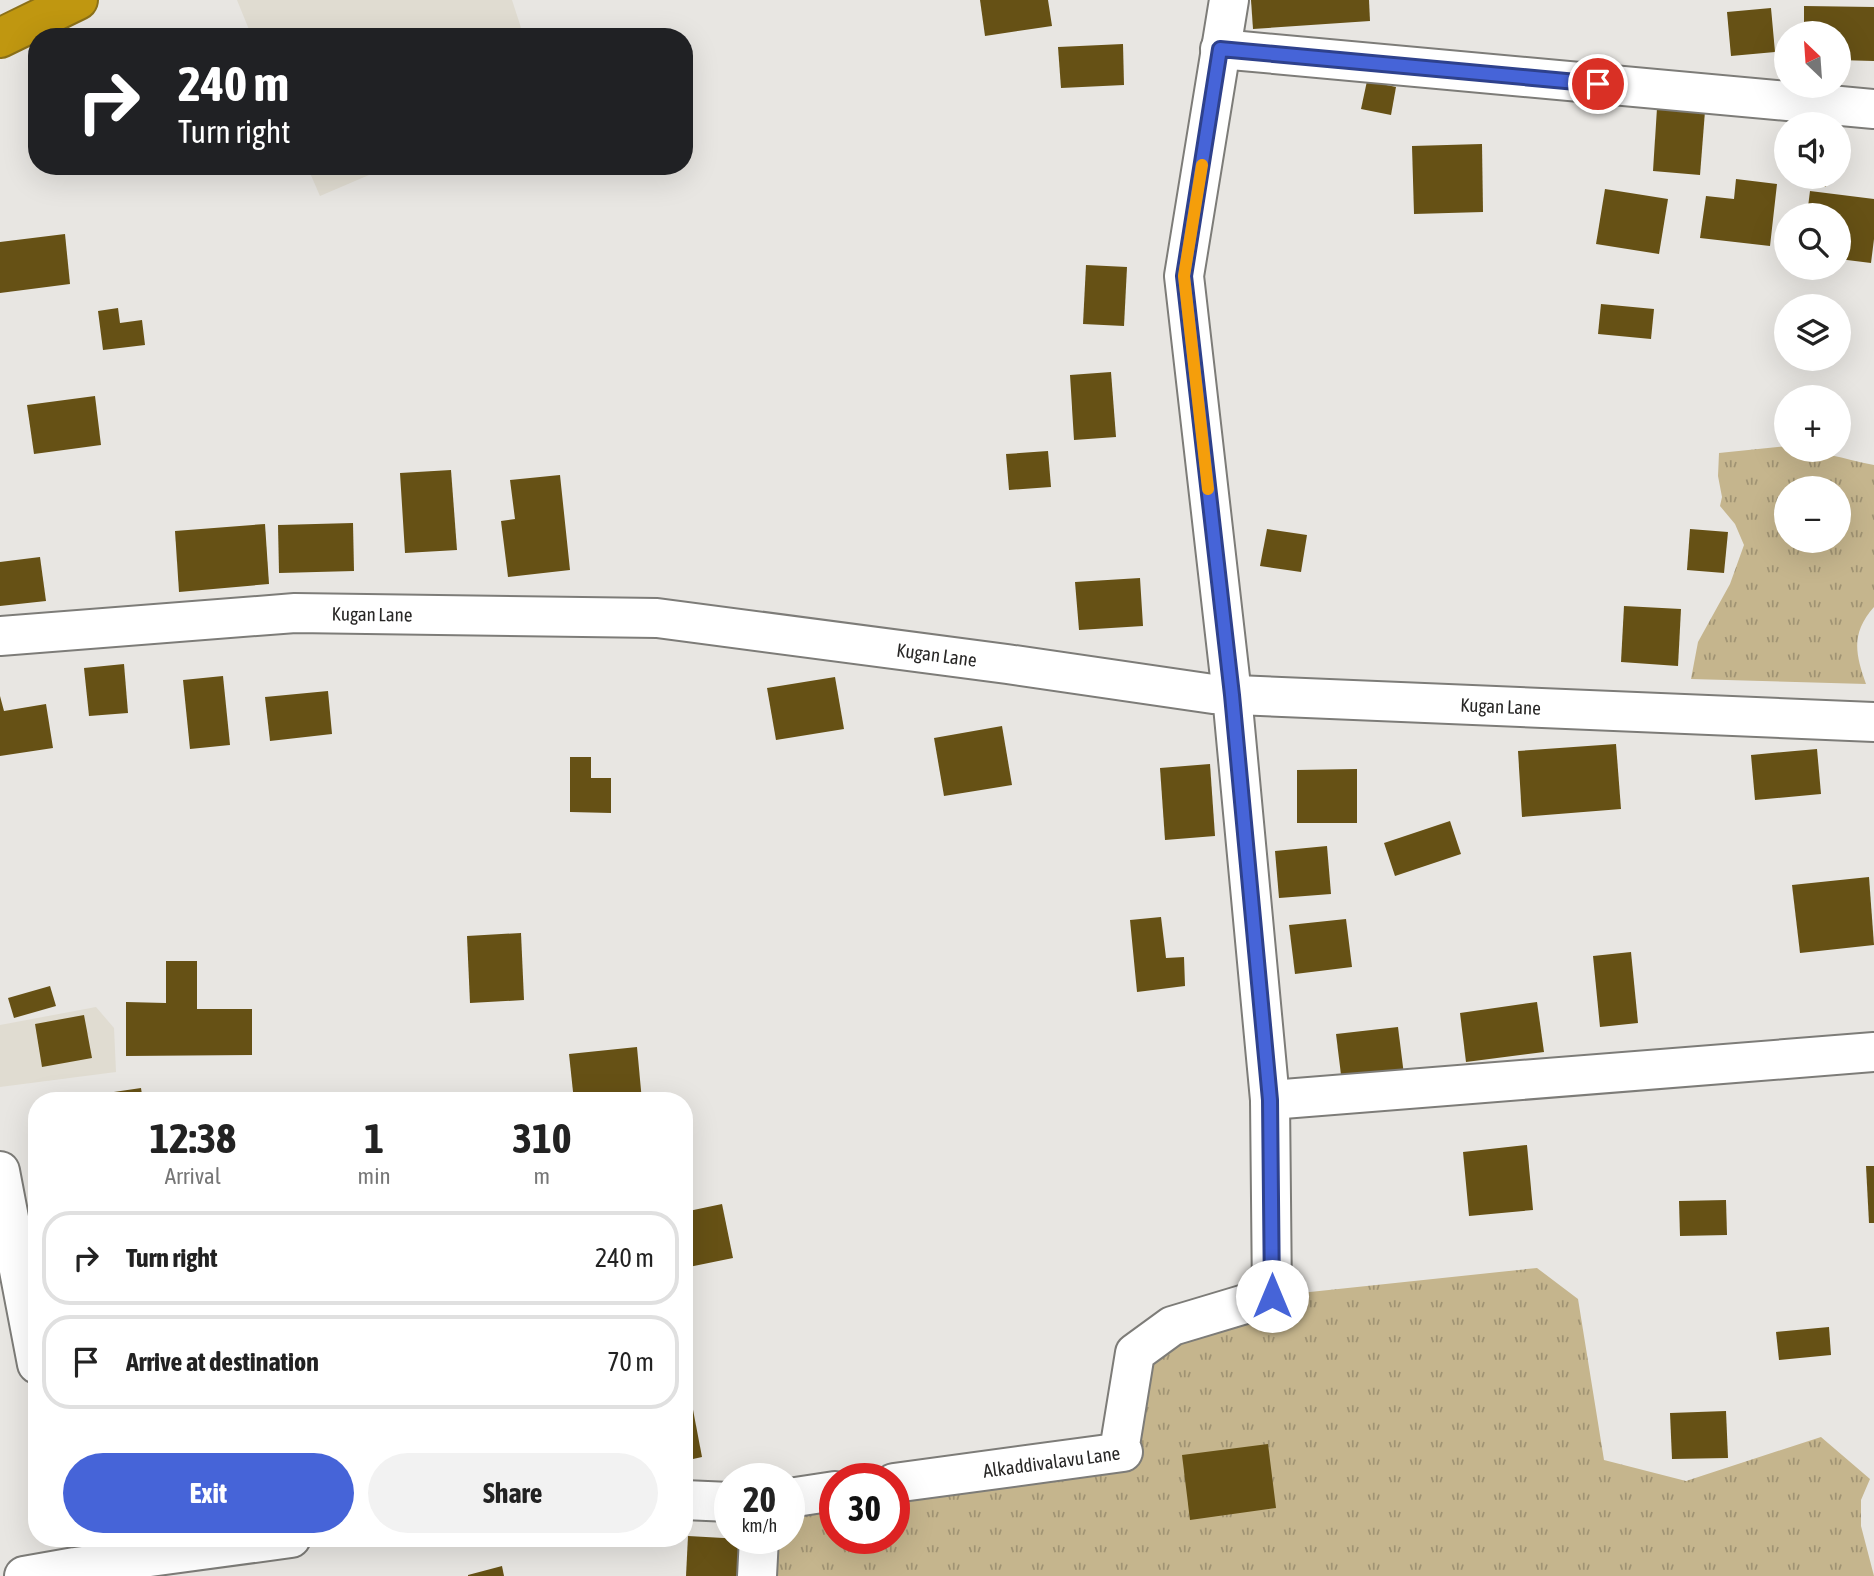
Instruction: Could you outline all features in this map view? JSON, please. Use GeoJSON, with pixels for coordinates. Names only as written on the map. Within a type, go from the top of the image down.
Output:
{"type":"FeatureCollection","features":[{"type":"Feature","properties":{"kind":"highway"},"geometry":{"type":"LineString","coordinates":[[0,38],[78,0]]}},
{"type":"Feature","properties":{"kind":"street","name":"Alkaddivalavu Lane"},"geometry":{"type":"LineString","coordinates":[[910,1481],[1123,1452],[1120,1445],[1135,1353],[1172,1325],[1272,1296],[1270,1100],[1232,695],[1184,276],[1229,0]]}},
{"type":"Feature","properties":{"kind":"street"},"geometry":{"type":"LineString","coordinates":[[1220,49],[1874,109]]}},
{"type":"Feature","properties":{"kind":"street","name":"Kugan Lane"},"geometry":{"type":"LineString","coordinates":[[0,636],[295,613],[657,618],[1232,695],[1874,722]]}},
{"type":"Feature","properties":{"kind":"street"},"geometry":{"type":"LineString","coordinates":[[1270,1100],[1874,1052]]}},
{"type":"Feature","properties":{"kind":"street"},"geometry":{"type":"LineString","coordinates":[[0,1171],[28,1317]]}},
{"type":"Feature","properties":{"kind":"street"},"geometry":{"type":"LineString","coordinates":[[693,1500],[714,1501]]}},
{"type":"Feature","properties":{"kind":"street"},"geometry":{"type":"LineString","coordinates":[[24,1576],[74,1560],[202,1547]]}},
{"type":"Feature","properties":{"kind":"street"},"geometry":{"type":"LineString","coordinates":[[757,1576],[758,1554]]}},
{"type":"Feature","properties":{"kind":"shaded area"},"geometry":{"type":"Polygon","coordinates":[[[237,0],[512,0],[521,28],[248,28],[237,0]]]}},
{"type":"Feature","properties":{"kind":"shaded area"},"geometry":{"type":"Polygon","coordinates":[[[311,175],[369,175],[320,196],[311,175]]]}},
{"type":"Feature","properties":{"kind":"shaded area"},"geometry":{"type":"Polygon","coordinates":[[[96,1007],[114,1028],[116,1072],[0,1087],[0,1025],[96,1007]]]}},
{"type":"Feature","properties":{"kind":"green space"},"geometry":{"type":"Polygon","coordinates":[[[1774,447],[1774,462],[1851,462],[1851,460],[1874,465],[1874,607],[1862,626],[1857,644],[1859,663],[1866,684],[1691,679],[1698,642],[1730,584],[1744,545],[1735,524],[1720,506],[1722,497],[1718,476],[1719,453],[1774,447]]]}},
{"type":"Feature","properties":{"kind":"green space"},"geometry":{"type":"Polygon","coordinates":[[[1537,1268],[1578,1299],[1604,1460],[1686,1481],[1821,1437],[1870,1479],[1861,1500],[1861,1526],[1874,1576],[757,1576],[758,1554],[805,1554],[805,1496],[819,1493],[819,1554],[910,1554],[910,1481],[1123,1452],[1135,1353],[1272,1296],[1537,1268]]]}},
{"type":"Feature","properties":{"kind":"building"},"geometry":{"type":"Polygon","coordinates":[[[980,0],[1048,0],[1052,26],[985,36],[980,0]]]}},
{"type":"Feature","properties":{"kind":"building"},"geometry":{"type":"Polygon","coordinates":[[[1251,0],[1369,0],[1370,21],[1253,29],[1251,0]]]}},
{"type":"Feature","properties":{"kind":"building"},"geometry":{"type":"Polygon","coordinates":[[[1804,6],[1874,7],[1874,61],[1852,60],[1852,21],[1804,21],[1804,6]]]}},
{"type":"Feature","properties":{"kind":"building"},"geometry":{"type":"Polygon","coordinates":[[[1771,8],[1774,52],[1731,56],[1727,12],[1771,8]]]}},
{"type":"Feature","properties":{"kind":"building"},"geometry":{"type":"Polygon","coordinates":[[[1123,44],[1124,85],[1061,88],[1058,47],[1123,44]]]}},
{"type":"Feature","properties":{"kind":"building"},"geometry":{"type":"Polygon","coordinates":[[[1367,81],[1396,87],[1391,115],[1361,109],[1367,81]]]}},
{"type":"Feature","properties":{"kind":"building"},"geometry":{"type":"Polygon","coordinates":[[[1657,108],[1705,111],[1700,175],[1653,171],[1657,108]]]}},
{"type":"Feature","properties":{"kind":"building"},"geometry":{"type":"Polygon","coordinates":[[[1482,144],[1483,212],[1414,214],[1412,146],[1482,144]]]}},
{"type":"Feature","properties":{"kind":"building"},"geometry":{"type":"Polygon","coordinates":[[[1736,179],[1774,184],[1774,189],[1776,189],[1770,246],[1700,238],[1706,196],[1734,199],[1736,179]]]}},
{"type":"Feature","properties":{"kind":"building"},"geometry":{"type":"Polygon","coordinates":[[[1605,189],[1668,199],[1659,254],[1596,244],[1605,189]]]}},
{"type":"Feature","properties":{"kind":"building"},"geometry":{"type":"Polygon","coordinates":[[[1810,191],[1874,199],[1871,263],[1851,260],[1851,203],[1808,203],[1810,191]]]}},
{"type":"Feature","properties":{"kind":"building"},"geometry":{"type":"Polygon","coordinates":[[[65,234],[70,284],[0,293],[0,242],[65,234]]]}},
{"type":"Feature","properties":{"kind":"building"},"geometry":{"type":"Polygon","coordinates":[[[1086,265],[1127,267],[1124,326],[1083,324],[1086,265]]]}},
{"type":"Feature","properties":{"kind":"building"},"geometry":{"type":"Polygon","coordinates":[[[1601,304],[1654,309],[1651,339],[1598,334],[1601,304]]]}},
{"type":"Feature","properties":{"kind":"building"},"geometry":{"type":"Polygon","coordinates":[[[118,308],[120,323],[142,320],[145,345],[103,350],[98,311],[118,308]]]}},
{"type":"Feature","properties":{"kind":"building"},"geometry":{"type":"Polygon","coordinates":[[[1111,372],[1116,437],[1074,440],[1070,375],[1111,372]]]}},
{"type":"Feature","properties":{"kind":"building"},"geometry":{"type":"Polygon","coordinates":[[[95,396],[101,445],[34,454],[27,405],[95,396]]]}},
{"type":"Feature","properties":{"kind":"building"},"geometry":{"type":"Polygon","coordinates":[[[1048,451],[1051,487],[1009,490],[1006,454],[1048,451]]]}},
{"type":"Feature","properties":{"kind":"building"},"geometry":{"type":"Polygon","coordinates":[[[451,470],[457,550],[405,553],[400,473],[451,470]]]}},
{"type":"Feature","properties":{"kind":"building"},"geometry":{"type":"Polygon","coordinates":[[[560,475],[570,570],[508,577],[501,521],[515,519],[510,480],[560,475]]]}},
{"type":"Feature","properties":{"kind":"building"},"geometry":{"type":"Polygon","coordinates":[[[353,523],[354,571],[279,573],[278,525],[353,523]]]}},
{"type":"Feature","properties":{"kind":"building"},"geometry":{"type":"Polygon","coordinates":[[[265,524],[269,584],[179,592],[175,531],[265,524]]]}},
{"type":"Feature","properties":{"kind":"building"},"geometry":{"type":"Polygon","coordinates":[[[1267,529],[1307,535],[1301,572],[1260,566],[1267,529]]]}},
{"type":"Feature","properties":{"kind":"building"},"geometry":{"type":"Polygon","coordinates":[[[1690,529],[1728,532],[1724,573],[1687,570],[1690,529]]]}},
{"type":"Feature","properties":{"kind":"building"},"geometry":{"type":"Polygon","coordinates":[[[40,557],[46,601],[0,606],[0,562],[40,557]]]}},
{"type":"Feature","properties":{"kind":"building"},"geometry":{"type":"Polygon","coordinates":[[[1140,578],[1143,626],[1079,630],[1075,582],[1140,578]]]}},
{"type":"Feature","properties":{"kind":"building"},"geometry":{"type":"Polygon","coordinates":[[[1624,606],[1681,609],[1678,666],[1621,662],[1624,606]]]}},
{"type":"Feature","properties":{"kind":"building"},"geometry":{"type":"Polygon","coordinates":[[[124,664],[128,713],[89,716],[84,668],[124,664]]]}},
{"type":"Feature","properties":{"kind":"building"},"geometry":{"type":"Polygon","coordinates":[[[223,676],[230,745],[190,749],[183,680],[223,676]]]}},
{"type":"Feature","properties":{"kind":"building"},"geometry":{"type":"Polygon","coordinates":[[[835,677],[844,729],[776,740],[767,688],[835,677]]]}},
{"type":"Feature","properties":{"kind":"building"},"geometry":{"type":"Polygon","coordinates":[[[328,691],[332,734],[270,741],[265,697],[328,691]]]}},
{"type":"Feature","properties":{"kind":"building"},"geometry":{"type":"Polygon","coordinates":[[[0,696],[4,711],[46,704],[53,748],[0,756],[0,696]]]}},
{"type":"Feature","properties":{"kind":"building"},"geometry":{"type":"Polygon","coordinates":[[[1002,726],[1012,785],[944,796],[934,738],[1002,726]]]}},
{"type":"Feature","properties":{"kind":"building"},"geometry":{"type":"Polygon","coordinates":[[[1616,744],[1621,809],[1522,817],[1518,751],[1616,744]]]}},
{"type":"Feature","properties":{"kind":"building"},"geometry":{"type":"Polygon","coordinates":[[[1817,749],[1821,794],[1755,800],[1751,755],[1817,749]]]}},
{"type":"Feature","properties":{"kind":"building"},"geometry":{"type":"Polygon","coordinates":[[[570,757],[591,757],[591,778],[611,778],[611,813],[570,812],[570,757]]]}},
{"type":"Feature","properties":{"kind":"building"},"geometry":{"type":"Polygon","coordinates":[[[1210,764],[1215,836],[1165,840],[1160,768],[1210,764]]]}},
{"type":"Feature","properties":{"kind":"building"},"geometry":{"type":"Polygon","coordinates":[[[1357,769],[1357,823],[1297,823],[1297,770],[1357,769]]]}},
{"type":"Feature","properties":{"kind":"building"},"geometry":{"type":"Polygon","coordinates":[[[1450,821],[1461,854],[1395,876],[1384,843],[1450,821]]]}},
{"type":"Feature","properties":{"kind":"building"},"geometry":{"type":"Polygon","coordinates":[[[1327,846],[1331,894],[1279,898],[1275,851],[1327,846]]]}},
{"type":"Feature","properties":{"kind":"building"},"geometry":{"type":"Polygon","coordinates":[[[1869,877],[1874,945],[1800,953],[1792,885],[1869,877]]]}},
{"type":"Feature","properties":{"kind":"building"},"geometry":{"type":"Polygon","coordinates":[[[1161,917],[1166,958],[1184,957],[1185,986],[1137,992],[1130,920],[1161,917]]]}},
{"type":"Feature","properties":{"kind":"building"},"geometry":{"type":"Polygon","coordinates":[[[1346,919],[1352,967],[1295,974],[1289,925],[1346,919]]]}},
{"type":"Feature","properties":{"kind":"building"},"geometry":{"type":"Polygon","coordinates":[[[521,933],[524,1000],[470,1003],[467,936],[521,933]]]}},
{"type":"Feature","properties":{"kind":"building"},"geometry":{"type":"Polygon","coordinates":[[[1631,952],[1638,1023],[1600,1027],[1593,956],[1631,952]]]}},
{"type":"Feature","properties":{"kind":"building"},"geometry":{"type":"Polygon","coordinates":[[[166,961],[197,961],[197,1009],[252,1009],[252,1055],[126,1056],[126,1002],[166,1003],[166,961]]]}},
{"type":"Feature","properties":{"kind":"building"},"geometry":{"type":"Polygon","coordinates":[[[50,986],[56,1006],[14,1018],[8,998],[50,986]]]}},
{"type":"Feature","properties":{"kind":"building"},"geometry":{"type":"Polygon","coordinates":[[[1537,1002],[1544,1052],[1466,1062],[1460,1013],[1537,1002]]]}},
{"type":"Feature","properties":{"kind":"building"},"geometry":{"type":"Polygon","coordinates":[[[84,1015],[92,1058],[42,1067],[35,1024],[84,1015]]]}},
{"type":"Feature","properties":{"kind":"building"},"geometry":{"type":"Polygon","coordinates":[[[1398,1027],[1404,1075],[1342,1083],[1336,1034],[1398,1027]]]}},
{"type":"Feature","properties":{"kind":"building"},"geometry":{"type":"Polygon","coordinates":[[[637,1047],[641,1092],[573,1092],[569,1054],[637,1047]]]}},
{"type":"Feature","properties":{"kind":"building"},"geometry":{"type":"Polygon","coordinates":[[[141,1088],[142,1092],[114,1092],[141,1088]]]}},
{"type":"Feature","properties":{"kind":"building"},"geometry":{"type":"Polygon","coordinates":[[[1527,1145],[1533,1210],[1469,1216],[1463,1152],[1527,1145]]]}},
{"type":"Feature","properties":{"kind":"building"},"geometry":{"type":"Polygon","coordinates":[[[1866,1166],[1874,1166],[1874,1223],[1869,1223],[1866,1166]]]}},
{"type":"Feature","properties":{"kind":"building"},"geometry":{"type":"Polygon","coordinates":[[[1726,1200],[1727,1235],[1680,1236],[1679,1201],[1726,1200]]]}},
{"type":"Feature","properties":{"kind":"building"},"geometry":{"type":"Polygon","coordinates":[[[722,1204],[733,1258],[693,1266],[693,1210],[722,1204]]]}},
{"type":"Feature","properties":{"kind":"building"},"geometry":{"type":"Polygon","coordinates":[[[1829,1327],[1831,1355],[1779,1360],[1776,1332],[1829,1327]]]}},
{"type":"Feature","properties":{"kind":"building"},"geometry":{"type":"Polygon","coordinates":[[[693,1410],[702,1457],[693,1459],[693,1410]]]}},
{"type":"Feature","properties":{"kind":"building"},"geometry":{"type":"Polygon","coordinates":[[[1726,1411],[1728,1458],[1672,1459],[1670,1413],[1726,1411]]]}},
{"type":"Feature","properties":{"kind":"building"},"geometry":{"type":"Polygon","coordinates":[[[1268,1444],[1276,1508],[1190,1520],[1182,1455],[1268,1444]]]}},
{"type":"Feature","properties":{"kind":"building"},"geometry":{"type":"Polygon","coordinates":[[[693,1536],[714,1537],[714,1554],[758,1554],[757,1576],[686,1576],[687,1547],[693,1547],[693,1536]]]}},
{"type":"Feature","properties":{"kind":"building"},"geometry":{"type":"Polygon","coordinates":[[[502,1566],[504,1576],[468,1576],[468,1575],[502,1566]]]}},
{"type":"Feature","properties":{"kind":"slow traffic"},"geometry":{"type":"LineString","coordinates":[[1202,165],[1184,276],[1208,489]]}},
{"type":"Feature","properties":{"kind":"route"},"geometry":{"type":"LineString","coordinates":[[1272,1296],[1270,1100],[1232,695],[1184,276],[1220,49],[1598,84]]}}]}
